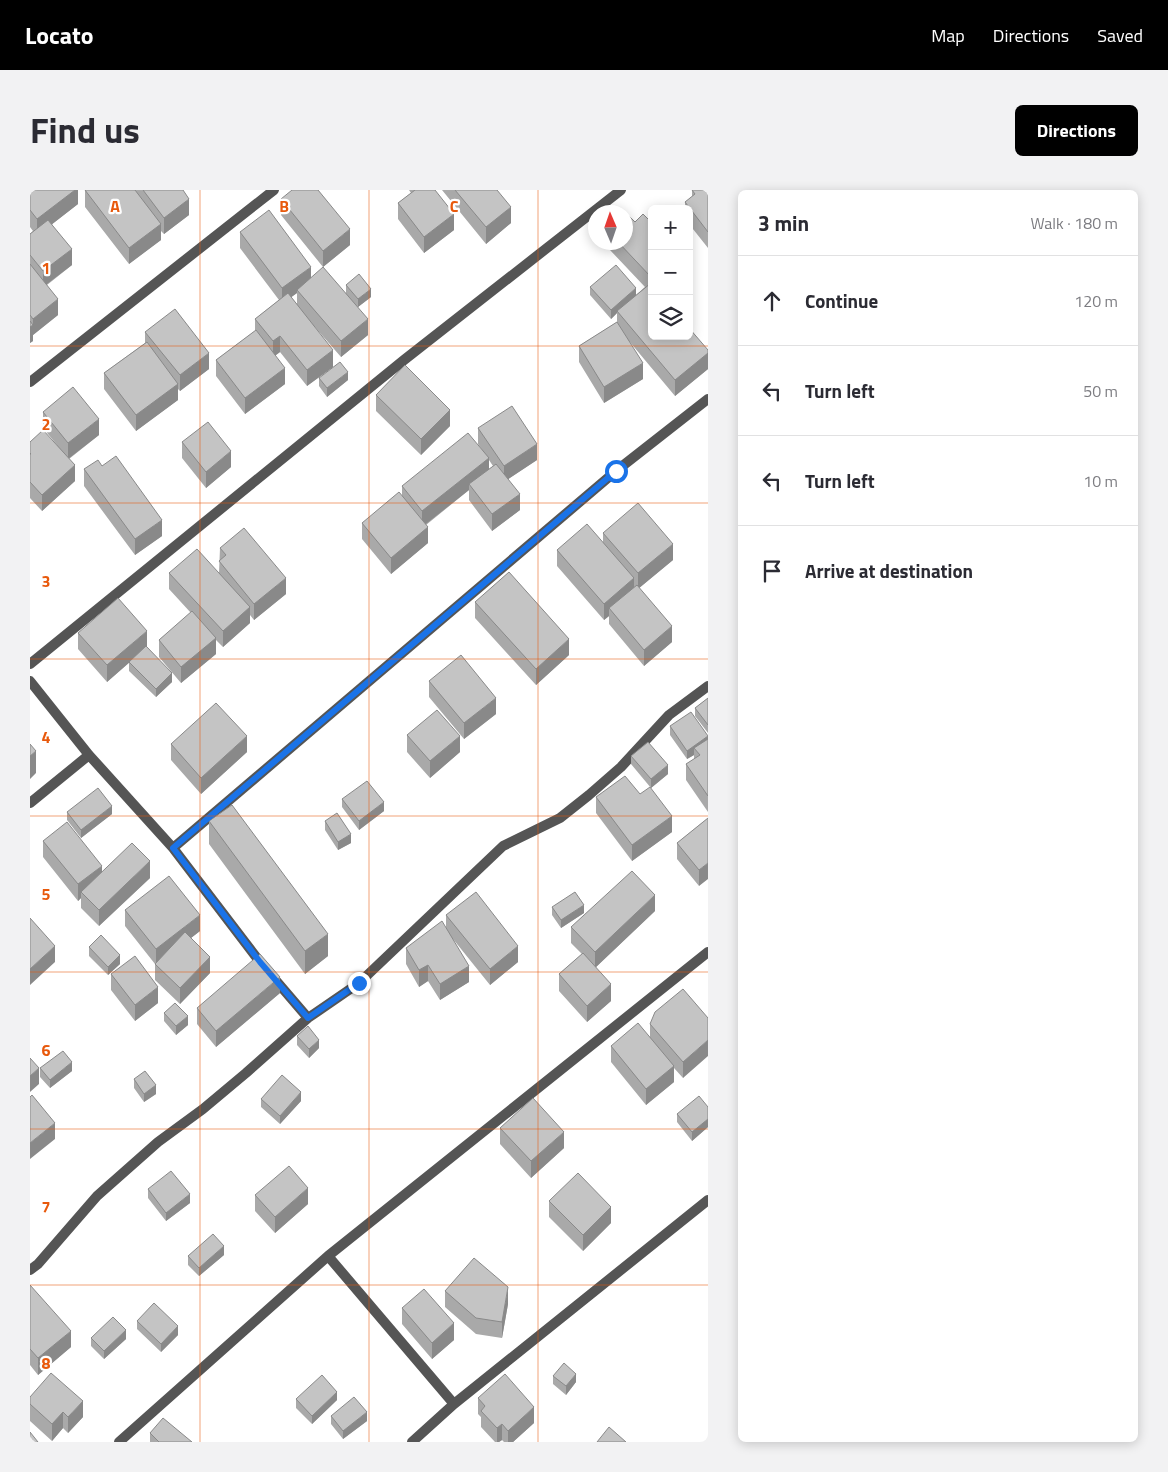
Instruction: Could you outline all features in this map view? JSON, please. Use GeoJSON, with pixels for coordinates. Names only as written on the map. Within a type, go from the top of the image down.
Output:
{"type":"FeatureCollection","features":[{"type":"Feature","properties":{"kind":"street"},"geometry":{"type":"LineString","coordinates":[[30,382],[274,190]]}},
{"type":"Feature","properties":{"kind":"street"},"geometry":{"type":"LineString","coordinates":[[30,664],[404,360],[621,190]]}},
{"type":"Feature","properties":{"kind":"street"},"geometry":{"type":"LineString","coordinates":[[173,848],[616,471],[708,399]]}},
{"type":"Feature","properties":{"kind":"street"},"geometry":{"type":"LineString","coordinates":[[30,682],[89,755],[173,848],[260,962],[308,1018]]}},
{"type":"Feature","properties":{"kind":"street"},"geometry":{"type":"LineString","coordinates":[[30,1270],[38,1264],[98,1196],[158,1142],[203,1109],[308,1018],[359,983],[503,846],[560,818],[589,795],[621,767],[668,715],[708,686]]}},
{"type":"Feature","properties":{"kind":"street"},"geometry":{"type":"LineString","coordinates":[[30,803],[89,755]]}},
{"type":"Feature","properties":{"kind":"street"},"geometry":{"type":"LineString","coordinates":[[118,1442],[328,1256],[708,952]]}},
{"type":"Feature","properties":{"kind":"street"},"geometry":{"type":"LineString","coordinates":[[412,1442],[454,1404],[708,1200]]}},
{"type":"Feature","properties":{"kind":"street"},"geometry":{"type":"LineString","coordinates":[[328,1256],[454,1404]]}},
{"type":"Feature","properties":{"kind":"building"},"geometry":{"type":"Polygon","coordinates":[[[30,190],[75,190],[37,219],[30,210],[30,190]]]}},
{"type":"Feature","properties":{"kind":"building"},"geometry":{"type":"Polygon","coordinates":[[[85,190],[135,190],[161,224],[129,248],[85,190]]]}},
{"type":"Feature","properties":{"kind":"building"},"geometry":{"type":"Polygon","coordinates":[[[143,190],[183,190],[189,199],[164,218],[143,190]]]}},
{"type":"Feature","properties":{"kind":"building"},"geometry":{"type":"Polygon","coordinates":[[[292,190],[318,190],[350,229],[323,251],[281,199],[292,190]]]}},
{"type":"Feature","properties":{"kind":"building"},"geometry":{"type":"Polygon","coordinates":[[[415,190],[435,190],[454,214],[424,237],[398,203],[415,190]]]}},
{"type":"Feature","properties":{"kind":"building"},"geometry":{"type":"Polygon","coordinates":[[[455,190],[497,190],[511,207],[486,227],[455,190]]]}},
{"type":"Feature","properties":{"kind":"building"},"geometry":{"type":"Polygon","coordinates":[[[692,190],[708,190],[708,232],[693,212],[693,205],[687,205],[685,202],[695,194],[692,190]]]}},
{"type":"Feature","properties":{"kind":"building"},"geometry":{"type":"Polygon","coordinates":[[[269,210],[311,267],[282,288],[240,232],[269,210]]]}},
{"type":"Feature","properties":{"kind":"building"},"geometry":{"type":"Polygon","coordinates":[[[643,214],[648,219],[648,274],[626,250],[633,250],[633,220],[635,222],[643,214]]]}},
{"type":"Feature","properties":{"kind":"building"},"geometry":{"type":"Polygon","coordinates":[[[48,220],[72,249],[43,271],[30,255],[30,234],[48,220]]]}},
{"type":"Feature","properties":{"kind":"building"},"geometry":{"type":"Polygon","coordinates":[[[30,264],[58,299],[33,319],[30,315],[30,264]]]}},
{"type":"Feature","properties":{"kind":"building"},"geometry":{"type":"Polygon","coordinates":[[[616,265],[636,288],[611,310],[590,287],[616,265]]]}},
{"type":"Feature","properties":{"kind":"building"},"geometry":{"type":"Polygon","coordinates":[[[323,267],[368,319],[341,341],[297,290],[323,267]]]}},
{"type":"Feature","properties":{"kind":"building"},"geometry":{"type":"Polygon","coordinates":[[[359,274],[371,289],[358,299],[346,285],[359,274]]]}},
{"type":"Feature","properties":{"kind":"building"},"geometry":{"type":"Polygon","coordinates":[[[648,285],[648,340],[693,340],[693,333],[708,350],[708,353],[675,380],[617,311],[648,285]]]}},
{"type":"Feature","properties":{"kind":"building"},"geometry":{"type":"Polygon","coordinates":[[[288,293],[333,350],[307,370],[280,336],[273,341],[255,319],[288,293]]]}},
{"type":"Feature","properties":{"kind":"building"},"geometry":{"type":"Polygon","coordinates":[[[175,309],[209,353],[180,375],[145,332],[175,309]]]}},
{"type":"Feature","properties":{"kind":"building"},"geometry":{"type":"Polygon","coordinates":[[[617,322],[643,363],[604,387],[579,346],[617,322]]]}},
{"type":"Feature","properties":{"kind":"building"},"geometry":{"type":"Polygon","coordinates":[[[256,330],[285,368],[245,398],[216,360],[256,330]]]}},
{"type":"Feature","properties":{"kind":"building"},"geometry":{"type":"Polygon","coordinates":[[[147,342],[178,384],[136,415],[104,373],[147,342]]]}},
{"type":"Feature","properties":{"kind":"building"},"geometry":{"type":"Polygon","coordinates":[[[340,362],[348,372],[327,388],[319,378],[340,362]]]}},
{"type":"Feature","properties":{"kind":"building"},"geometry":{"type":"Polygon","coordinates":[[[405,365],[450,410],[421,439],[376,395],[405,365]]]}},
{"type":"Feature","properties":{"kind":"building"},"geometry":{"type":"Polygon","coordinates":[[[73,387],[99,419],[68,443],[43,412],[73,387]]]}},
{"type":"Feature","properties":{"kind":"building"},"geometry":{"type":"Polygon","coordinates":[[[512,406],[537,444],[504,466],[478,428],[512,406]]]}},
{"type":"Feature","properties":{"kind":"building"},"geometry":{"type":"Polygon","coordinates":[[[208,422],[231,451],[206,472],[182,442],[208,422]]]}},
{"type":"Feature","properties":{"kind":"building"},"geometry":{"type":"Polygon","coordinates":[[[43,430],[75,465],[42,495],[30,482],[30,442],[43,430]]]}},
{"type":"Feature","properties":{"kind":"building"},"geometry":{"type":"Polygon","coordinates":[[[468,433],[489,458],[422,511],[402,486],[468,433]]]}},
{"type":"Feature","properties":{"kind":"building"},"geometry":{"type":"Polygon","coordinates":[[[116,456],[162,520],[135,539],[84,469],[98,460],[102,466],[116,456]]]}},
{"type":"Feature","properties":{"kind":"building"},"geometry":{"type":"Polygon","coordinates":[[[496,464],[520,494],[492,514],[469,484],[496,464]]]}},
{"type":"Feature","properties":{"kind":"building"},"geometry":{"type":"Polygon","coordinates":[[[399,492],[428,527],[391,558],[362,523],[399,492]]]}},
{"type":"Feature","properties":{"kind":"building"},"geometry":{"type":"Polygon","coordinates":[[[638,503],[673,544],[638,573],[603,533],[638,503]]]}},
{"type":"Feature","properties":{"kind":"building"},"geometry":{"type":"Polygon","coordinates":[[[587,524],[634,578],[604,604],[557,550],[587,524]]]}},
{"type":"Feature","properties":{"kind":"building"},"geometry":{"type":"Polygon","coordinates":[[[244,528],[286,578],[254,604],[219,561],[226,555],[220,548],[244,528]]]}},
{"type":"Feature","properties":{"kind":"building"},"geometry":{"type":"Polygon","coordinates":[[[197,549],[250,607],[223,631],[169,573],[197,549]]]}},
{"type":"Feature","properties":{"kind":"building"},"geometry":{"type":"Polygon","coordinates":[[[509,572],[569,639],[536,669],[475,602],[509,572]]]}},
{"type":"Feature","properties":{"kind":"building"},"geometry":{"type":"Polygon","coordinates":[[[637,585],[672,626],[644,650],[609,608],[637,585]]]}},
{"type":"Feature","properties":{"kind":"building"},"geometry":{"type":"Polygon","coordinates":[[[118,598],[147,631],[107,665],[78,633],[118,598]]]}},
{"type":"Feature","properties":{"kind":"building"},"geometry":{"type":"Polygon","coordinates":[[[192,611],[216,638],[181,667],[159,640],[192,611]]]}},
{"type":"Feature","properties":{"kind":"building"},"geometry":{"type":"Polygon","coordinates":[[[146,646],[172,673],[156,689],[129,662],[146,646]]]}},
{"type":"Feature","properties":{"kind":"building"},"geometry":{"type":"Polygon","coordinates":[[[461,655],[496,698],[464,723],[429,681],[461,655]]]}},
{"type":"Feature","properties":{"kind":"building"},"geometry":{"type":"Polygon","coordinates":[[[708,698],[708,725],[695,708],[708,698]]]}},
{"type":"Feature","properties":{"kind":"building"},"geometry":{"type":"Polygon","coordinates":[[[216,703],[247,736],[201,778],[171,744],[216,703]]]}},
{"type":"Feature","properties":{"kind":"building"},"geometry":{"type":"Polygon","coordinates":[[[437,710],[460,736],[430,761],[407,735],[437,710]]]}},
{"type":"Feature","properties":{"kind":"building"},"geometry":{"type":"Polygon","coordinates":[[[691,712],[708,736],[687,751],[670,726],[691,712]]]}},
{"type":"Feature","properties":{"kind":"building"},"geometry":{"type":"Polygon","coordinates":[[[708,739],[708,796],[686,764],[700,755],[694,748],[708,739]]]}},
{"type":"Feature","properties":{"kind":"building"},"geometry":{"type":"Polygon","coordinates":[[[648,742],[668,765],[651,779],[631,756],[648,742]]]}},
{"type":"Feature","properties":{"kind":"building"},"geometry":{"type":"Polygon","coordinates":[[[30,744],[36,751],[30,756],[30,744]]]}},
{"type":"Feature","properties":{"kind":"building"},"geometry":{"type":"Polygon","coordinates":[[[625,776],[640,794],[650,787],[672,816],[632,845],[596,797],[625,776]]]}},
{"type":"Feature","properties":{"kind":"building"},"geometry":{"type":"Polygon","coordinates":[[[367,781],[384,802],[359,821],[342,799],[367,781]]]}},
{"type":"Feature","properties":{"kind":"building"},"geometry":{"type":"Polygon","coordinates":[[[98,788],[112,806],[81,830],[67,812],[98,788]]]}},
{"type":"Feature","properties":{"kind":"building"},"geometry":{"type":"Polygon","coordinates":[[[232,805],[328,934],[305,951],[209,821],[232,805]]]}},
{"type":"Feature","properties":{"kind":"building"},"geometry":{"type":"Polygon","coordinates":[[[337,813],[351,834],[338,842],[325,821],[337,813]]]}},
{"type":"Feature","properties":{"kind":"building"},"geometry":{"type":"Polygon","coordinates":[[[708,818],[708,863],[699,870],[677,843],[708,818]]]}},
{"type":"Feature","properties":{"kind":"building"},"geometry":{"type":"Polygon","coordinates":[[[67,822],[102,866],[78,884],[43,841],[67,822]]]}},
{"type":"Feature","properties":{"kind":"building"},"geometry":{"type":"Polygon","coordinates":[[[132,843],[150,861],[99,910],[81,892],[132,843]]]}},
{"type":"Feature","properties":{"kind":"building"},"geometry":{"type":"Polygon","coordinates":[[[632,871],[655,895],[595,952],[571,927],[632,871]]]}},
{"type":"Feature","properties":{"kind":"building"},"geometry":{"type":"Polygon","coordinates":[[[169,876],[200,915],[156,949],[125,910],[169,876]]]}},
{"type":"Feature","properties":{"kind":"building"},"geometry":{"type":"Polygon","coordinates":[[[476,892],[518,946],[490,969],[446,915],[476,892]]]}},
{"type":"Feature","properties":{"kind":"building"},"geometry":{"type":"Polygon","coordinates":[[[575,892],[584,905],[561,920],[552,907],[575,892]]]}},
{"type":"Feature","properties":{"kind":"building"},"geometry":{"type":"Polygon","coordinates":[[[30,918],[55,946],[30,969],[30,918]]]}},
{"type":"Feature","properties":{"kind":"building"},"geometry":{"type":"Polygon","coordinates":[[[442,921],[469,966],[440,984],[428,965],[419,970],[406,948],[442,921]]]}},
{"type":"Feature","properties":{"kind":"building"},"geometry":{"type":"Polygon","coordinates":[[[185,932],[210,957],[180,988],[155,964],[185,932]]]}},
{"type":"Feature","properties":{"kind":"building"},"geometry":{"type":"Polygon","coordinates":[[[101,935],[120,955],[108,967],[89,947],[101,935]]]}},
{"type":"Feature","properties":{"kind":"building"},"geometry":{"type":"Polygon","coordinates":[[[583,953],[611,984],[587,1006],[559,974],[583,953]]]}},
{"type":"Feature","properties":{"kind":"building"},"geometry":{"type":"Polygon","coordinates":[[[260,954],[280,977],[216,1031],[197,1008],[260,954]]]}},
{"type":"Feature","properties":{"kind":"building"},"geometry":{"type":"Polygon","coordinates":[[[135,956],[158,987],[135,1005],[111,974],[135,956]]]}},
{"type":"Feature","properties":{"kind":"building"},"geometry":{"type":"Polygon","coordinates":[[[683,989],[708,1018],[708,1040],[683,1062],[650,1024],[655,1012],[683,989]]]}},
{"type":"Feature","properties":{"kind":"building"},"geometry":{"type":"Polygon","coordinates":[[[175,1003],[188,1016],[176,1026],[164,1013],[175,1003]]]}},
{"type":"Feature","properties":{"kind":"building"},"geometry":{"type":"Polygon","coordinates":[[[638,1023],[674,1066],[646,1089],[611,1046],[638,1023]]]}},
{"type":"Feature","properties":{"kind":"building"},"geometry":{"type":"Polygon","coordinates":[[[308,1026],[319,1040],[309,1049],[297,1036],[308,1026]]]}},
{"type":"Feature","properties":{"kind":"building"},"geometry":{"type":"Polygon","coordinates":[[[63,1051],[72,1062],[50,1080],[40,1068],[63,1051]]]}},
{"type":"Feature","properties":{"kind":"building"},"geometry":{"type":"Polygon","coordinates":[[[30,1058],[39,1068],[30,1076],[30,1058]]]}},
{"type":"Feature","properties":{"kind":"building"},"geometry":{"type":"Polygon","coordinates":[[[145,1071],[156,1085],[144,1094],[134,1079],[145,1071]]]}},
{"type":"Feature","properties":{"kind":"building"},"geometry":{"type":"Polygon","coordinates":[[[282,1075],[301,1092],[280,1116],[261,1099],[282,1075]]]}},
{"type":"Feature","properties":{"kind":"building"},"geometry":{"type":"Polygon","coordinates":[[[32,1095],[55,1123],[30,1143],[30,1097],[32,1095]]]}},
{"type":"Feature","properties":{"kind":"building"},"geometry":{"type":"Polygon","coordinates":[[[699,1096],[708,1107],[708,1119],[692,1132],[677,1114],[699,1096]]]}},
{"type":"Feature","properties":{"kind":"building"},"geometry":{"type":"Polygon","coordinates":[[[533,1098],[564,1132],[531,1161],[500,1128],[533,1098]]]}},
{"type":"Feature","properties":{"kind":"building"},"geometry":{"type":"Polygon","coordinates":[[[289,1166],[308,1188],[275,1217],[255,1195],[289,1166]]]}},
{"type":"Feature","properties":{"kind":"building"},"geometry":{"type":"Polygon","coordinates":[[[171,1171],[190,1194],[166,1213],[148,1189],[171,1171]]]}},
{"type":"Feature","properties":{"kind":"building"},"geometry":{"type":"Polygon","coordinates":[[[578,1173],[611,1207],[583,1235],[549,1201],[578,1173]]]}},
{"type":"Feature","properties":{"kind":"building"},"geometry":{"type":"Polygon","coordinates":[[[213,1234],[224,1246],[199,1268],[188,1256],[213,1234]]]}},
{"type":"Feature","properties":{"kind":"building"},"geometry":{"type":"Polygon","coordinates":[[[474,1258],[508,1287],[502,1322],[476,1318],[445,1291],[474,1258]]]}},
{"type":"Feature","properties":{"kind":"building"},"geometry":{"type":"Polygon","coordinates":[[[30,1285],[71,1331],[38,1358],[30,1349],[30,1285]]]}},
{"type":"Feature","properties":{"kind":"building"},"geometry":{"type":"Polygon","coordinates":[[[424,1289],[454,1323],[432,1343],[402,1308],[424,1289]]]}},
{"type":"Feature","properties":{"kind":"building"},"geometry":{"type":"Polygon","coordinates":[[[154,1303],[178,1326],[161,1344],[137,1321],[154,1303]]]}},
{"type":"Feature","properties":{"kind":"building"},"geometry":{"type":"Polygon","coordinates":[[[113,1317],[126,1330],[104,1351],[91,1338],[113,1317]]]}},
{"type":"Feature","properties":{"kind":"building"},"geometry":{"type":"Polygon","coordinates":[[[564,1363],[576,1374],[566,1386],[553,1376],[564,1363]]]}},
{"type":"Feature","properties":{"kind":"building"},"geometry":{"type":"Polygon","coordinates":[[[51,1373],[83,1401],[68,1417],[63,1412],[52,1424],[30,1404],[30,1397],[51,1373]]]}},
{"type":"Feature","properties":{"kind":"building"},"geometry":{"type":"Polygon","coordinates":[[[505,1374],[534,1407],[508,1431],[502,1424],[497,1428],[481,1411],[485,1406],[478,1398],[505,1374]]]}},
{"type":"Feature","properties":{"kind":"building"},"geometry":{"type":"Polygon","coordinates":[[[322,1375],[337,1392],[312,1416],[296,1399],[322,1375]]]}},
{"type":"Feature","properties":{"kind":"building"},"geometry":{"type":"Polygon","coordinates":[[[354,1397],[367,1412],[343,1431],[331,1416],[354,1397]]]}},
{"type":"Feature","properties":{"kind":"building"},"geometry":{"type":"Polygon","coordinates":[[[163,1418],[192,1442],[159,1442],[150,1433],[163,1418]]]}},
{"type":"Feature","properties":{"kind":"building"},"geometry":{"type":"Polygon","coordinates":[[[609,1427],[626,1442],[597,1442],[609,1427]]]}},
{"type":"Feature","properties":{"kind":"building"},"geometry":{"type":"Polygon","coordinates":[[[30,1432],[38,1442],[30,1442],[30,1432]]]}},
{"type":"Feature","properties":{"kind":"route"},"geometry":{"type":"LineString","coordinates":[[359,983],[308,1018],[260,962],[173,848],[616,471]]}}]}
